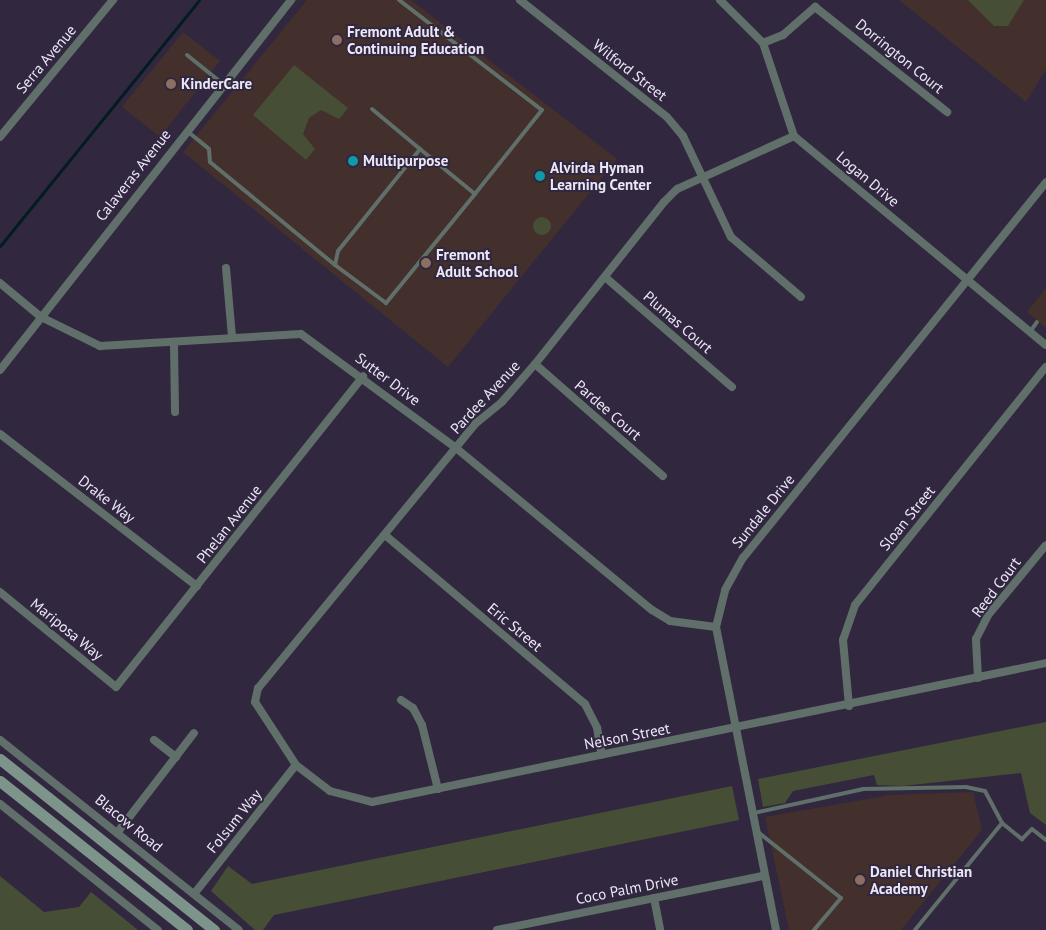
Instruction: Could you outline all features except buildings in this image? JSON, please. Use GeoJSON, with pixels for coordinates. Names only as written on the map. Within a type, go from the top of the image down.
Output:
{"type":"FeatureCollection","features":[{"type":"Feature","properties":{"kind":"main road","name":"Blacow Road"},"geometry":{"type":"LineString","coordinates":[[0,759],[214,930]]}},
{"type":"Feature","properties":{"kind":"main road"},"geometry":{"type":"LineString","coordinates":[[0,781],[187,930]]}},
{"type":"Feature","properties":{"kind":"street","name":"Serra Avenue"},"geometry":{"type":"LineString","coordinates":[[0,136],[113,0]]}},
{"type":"Feature","properties":{"kind":"street","name":"Calaveras Avenue"},"geometry":{"type":"LineString","coordinates":[[0,370],[186,130],[291,0]]}},
{"type":"Feature","properties":{"kind":"street","name":"Wilford Street"},"geometry":{"type":"LineString","coordinates":[[520,0],[667,117],[704,178],[731,237],[801,297]]}},
{"type":"Feature","properties":{"kind":"street"},"geometry":{"type":"LineString","coordinates":[[720,0],[763,43],[794,136]]}},
{"type":"Feature","properties":{"kind":"street","name":"Dorrington Court"},"geometry":{"type":"LineString","coordinates":[[763,43],[782,35],[815,7],[947,112]]}},
{"type":"Feature","properties":{"kind":"street","name":"Pardee Avenue"},"geometry":{"type":"LineString","coordinates":[[255,702],[258,688],[456,448],[535,364],[664,202],[678,189],[794,136]]}},
{"type":"Feature","properties":{"kind":"street","name":"Logan Drive"},"geometry":{"type":"LineString","coordinates":[[794,136],[1046,345]]}},
{"type":"Feature","properties":{"kind":"street","name":"Sundale Drive"},"geometry":{"type":"LineString","coordinates":[[776,930],[763,876],[716,627],[725,590],[743,558],[1046,182]]}},
{"type":"Feature","properties":{"kind":"street"},"geometry":{"type":"LineString","coordinates":[[226,268],[232,337]]}},
{"type":"Feature","properties":{"kind":"street","name":"Plumas Court"},"geometry":{"type":"LineString","coordinates":[[605,277],[732,387]]}},
{"type":"Feature","properties":{"kind":"street","name":"Sutter Drive"},"geometry":{"type":"LineString","coordinates":[[0,283],[41,317],[100,346],[174,345],[232,337],[301,334],[364,376],[456,448],[652,610],[670,621],[716,627]]}},
{"type":"Feature","properties":{"kind":"street"},"geometry":{"type":"LineString","coordinates":[[174,345],[175,412]]}},
{"type":"Feature","properties":{"kind":"street","name":"Pardee Court"},"geometry":{"type":"LineString","coordinates":[[535,364],[663,476]]}},
{"type":"Feature","properties":{"kind":"street","name":"Sloan Street"},"geometry":{"type":"LineString","coordinates":[[849,706],[843,640],[855,605],[1046,367]]}},
{"type":"Feature","properties":{"kind":"street","name":"Phelan Avenue"},"geometry":{"type":"LineString","coordinates":[[116,687],[364,376]]}},
{"type":"Feature","properties":{"kind":"street","name":"Drake Way"},"geometry":{"type":"LineString","coordinates":[[0,434],[197,586]]}},
{"type":"Feature","properties":{"kind":"street","name":"Eric Street"},"geometry":{"type":"LineString","coordinates":[[385,535],[585,704],[597,728],[602,755]]}},
{"type":"Feature","properties":{"kind":"street","name":"Reed Court"},"geometry":{"type":"LineString","coordinates":[[978,678],[976,639],[989,614],[1046,545]]}},
{"type":"Feature","properties":{"kind":"street","name":"Mariposa Way"},"geometry":{"type":"LineString","coordinates":[[0,592],[116,687]]}},
{"type":"Feature","properties":{"kind":"street","name":"Nelson Street"},"geometry":{"type":"LineString","coordinates":[[255,702],[296,765],[330,791],[352,799],[372,802],[849,706],[1046,663]]}},
{"type":"Feature","properties":{"kind":"street"},"geometry":{"type":"LineString","coordinates":[[401,700],[413,708],[422,725],[438,789]]}},
{"type":"Feature","properties":{"kind":"street"},"geometry":{"type":"LineString","coordinates":[[117,833],[194,733]]}},
{"type":"Feature","properties":{"kind":"street","name":"Blacow Road"},"geometry":{"type":"LineString","coordinates":[[0,740],[239,930]]}},
{"type":"Feature","properties":{"kind":"street"},"geometry":{"type":"LineString","coordinates":[[154,740],[176,757]]}},
{"type":"Feature","properties":{"kind":"street","name":"Folsum Way"},"geometry":{"type":"LineString","coordinates":[[194,894],[296,765]]}},
{"type":"Feature","properties":{"kind":"street"},"geometry":{"type":"LineString","coordinates":[[0,804],[158,930]]}},
{"type":"Feature","properties":{"kind":"street","name":"Coco Palm Drive"},"geometry":{"type":"LineString","coordinates":[[501,929],[763,876]]}},
{"type":"Feature","properties":{"kind":"street"},"geometry":{"type":"LineString","coordinates":[[654,898],[660,930]]}},
{"type":"Feature","properties":{"kind":"lane"},"geometry":{"type":"LineString","coordinates":[[186,130],[209,149],[210,162],[335,265],[386,303],[542,110],[398,0]]}},
{"type":"Feature","properties":{"kind":"lane"},"geometry":{"type":"LineString","coordinates":[[187,55],[223,84]]}},
{"type":"Feature","properties":{"kind":"lane"},"geometry":{"type":"LineString","coordinates":[[372,109],[475,194]]}},
{"type":"Feature","properties":{"kind":"lane"},"geometry":{"type":"LineString","coordinates":[[335,265],[338,251],[420,149]]}},
{"type":"Feature","properties":{"kind":"lane"},"geometry":{"type":"LineString","coordinates":[[1030,332],[1037,322]]}},
{"type":"Feature","properties":{"kind":"lane"},"geometry":{"type":"LineString","coordinates":[[751,813],[863,789],[966,787],[985,791],[1002,822],[1022,839],[1032,829],[1046,840]]}},
{"type":"Feature","properties":{"kind":"lane"},"geometry":{"type":"LineString","coordinates":[[915,930],[1002,822]]}},
{"type":"Feature","properties":{"kind":"lane"},"geometry":{"type":"LineString","coordinates":[[754,829],[841,898],[814,930]]}},
{"type":"Feature","properties":{"kind":"shaded area","name":"Fremont Adult School"},"geometry":{"type":"Polygon","coordinates":[[[307,0],[411,0],[617,159],[448,367],[183,152],[307,0]]]}},
{"type":"Feature","properties":{"kind":"shaded area"},"geometry":{"type":"Polygon","coordinates":[[[899,0],[1046,0],[1046,69],[1026,102],[899,0]]]}},
{"type":"Feature","properties":{"kind":"shaded area","name":"KinderCare"},"geometry":{"type":"Polygon","coordinates":[[[183,32],[220,61],[160,137],[122,107],[183,32]]]}},
{"type":"Feature","properties":{"kind":"shaded area"},"geometry":{"type":"Polygon","coordinates":[[[1046,288],[1046,328],[1027,312],[1046,288]]]}},
{"type":"Feature","properties":{"kind":"shaded area","name":"Daniel Christian Academy"},"geometry":{"type":"Polygon","coordinates":[[[973,792],[982,830],[901,930],[789,930],[765,817],[890,795],[973,792]]]}},
{"type":"Feature","properties":{"kind":"green space"},"geometry":{"type":"Polygon","coordinates":[[[968,0],[1024,0],[1008,26],[994,26],[968,0]]]}},
{"type":"Feature","properties":{"kind":"green space"},"geometry":{"type":"Polygon","coordinates":[[[294,65],[348,108],[339,119],[321,110],[309,118],[303,134],[315,149],[306,160],[253,115],[294,65]]]}},
{"type":"Feature","properties":{"kind":"green space"},"geometry":{"type":"Polygon","coordinates":[[[538,217],[546,217],[551,222],[549,233],[538,235],[533,230],[533,222],[538,217]]]}},
{"type":"Feature","properties":{"kind":"green space"},"geometry":{"type":"Polygon","coordinates":[[[1046,722],[1046,825],[1030,813],[1021,773],[903,786],[877,785],[874,775],[793,791],[785,803],[763,807],[758,779],[1046,722]]]}},
{"type":"Feature","properties":{"kind":"green space"},"geometry":{"type":"Polygon","coordinates":[[[732,786],[739,820],[274,915],[263,930],[255,930],[211,891],[228,866],[252,884],[732,786]]]}},
{"type":"Feature","properties":{"kind":"green space"},"geometry":{"type":"Polygon","coordinates":[[[0,876],[44,912],[79,907],[91,892],[138,930],[0,930],[0,876]]]}},
{"type":"Feature","properties":{"kind":"waterway"},"geometry":{"type":"LineString","coordinates":[[0,246],[199,0]]}},
{"type":"Feature","properties":{"kind":"place","name":"Fremont Adult & Continuing Education"},"geometry":{"type":"Point","coordinates":[337,40]}},
{"type":"Feature","properties":{"kind":"place","name":"KinderCare"},"geometry":{"type":"Point","coordinates":[171,84]}},
{"type":"Feature","properties":{"kind":"place","name":"Multipurpose"},"geometry":{"type":"Point","coordinates":[353,161]}},
{"type":"Feature","properties":{"kind":"place","name":"Alvirda Hyman Learning Center"},"geometry":{"type":"Point","coordinates":[540,176]}},
{"type":"Feature","properties":{"kind":"place","name":"Fremont Adult School"},"geometry":{"type":"Point","coordinates":[426,263]}},
{"type":"Feature","properties":{"kind":"place","name":"Daniel Christian Academy"},"geometry":{"type":"Point","coordinates":[860,880]}}]}
